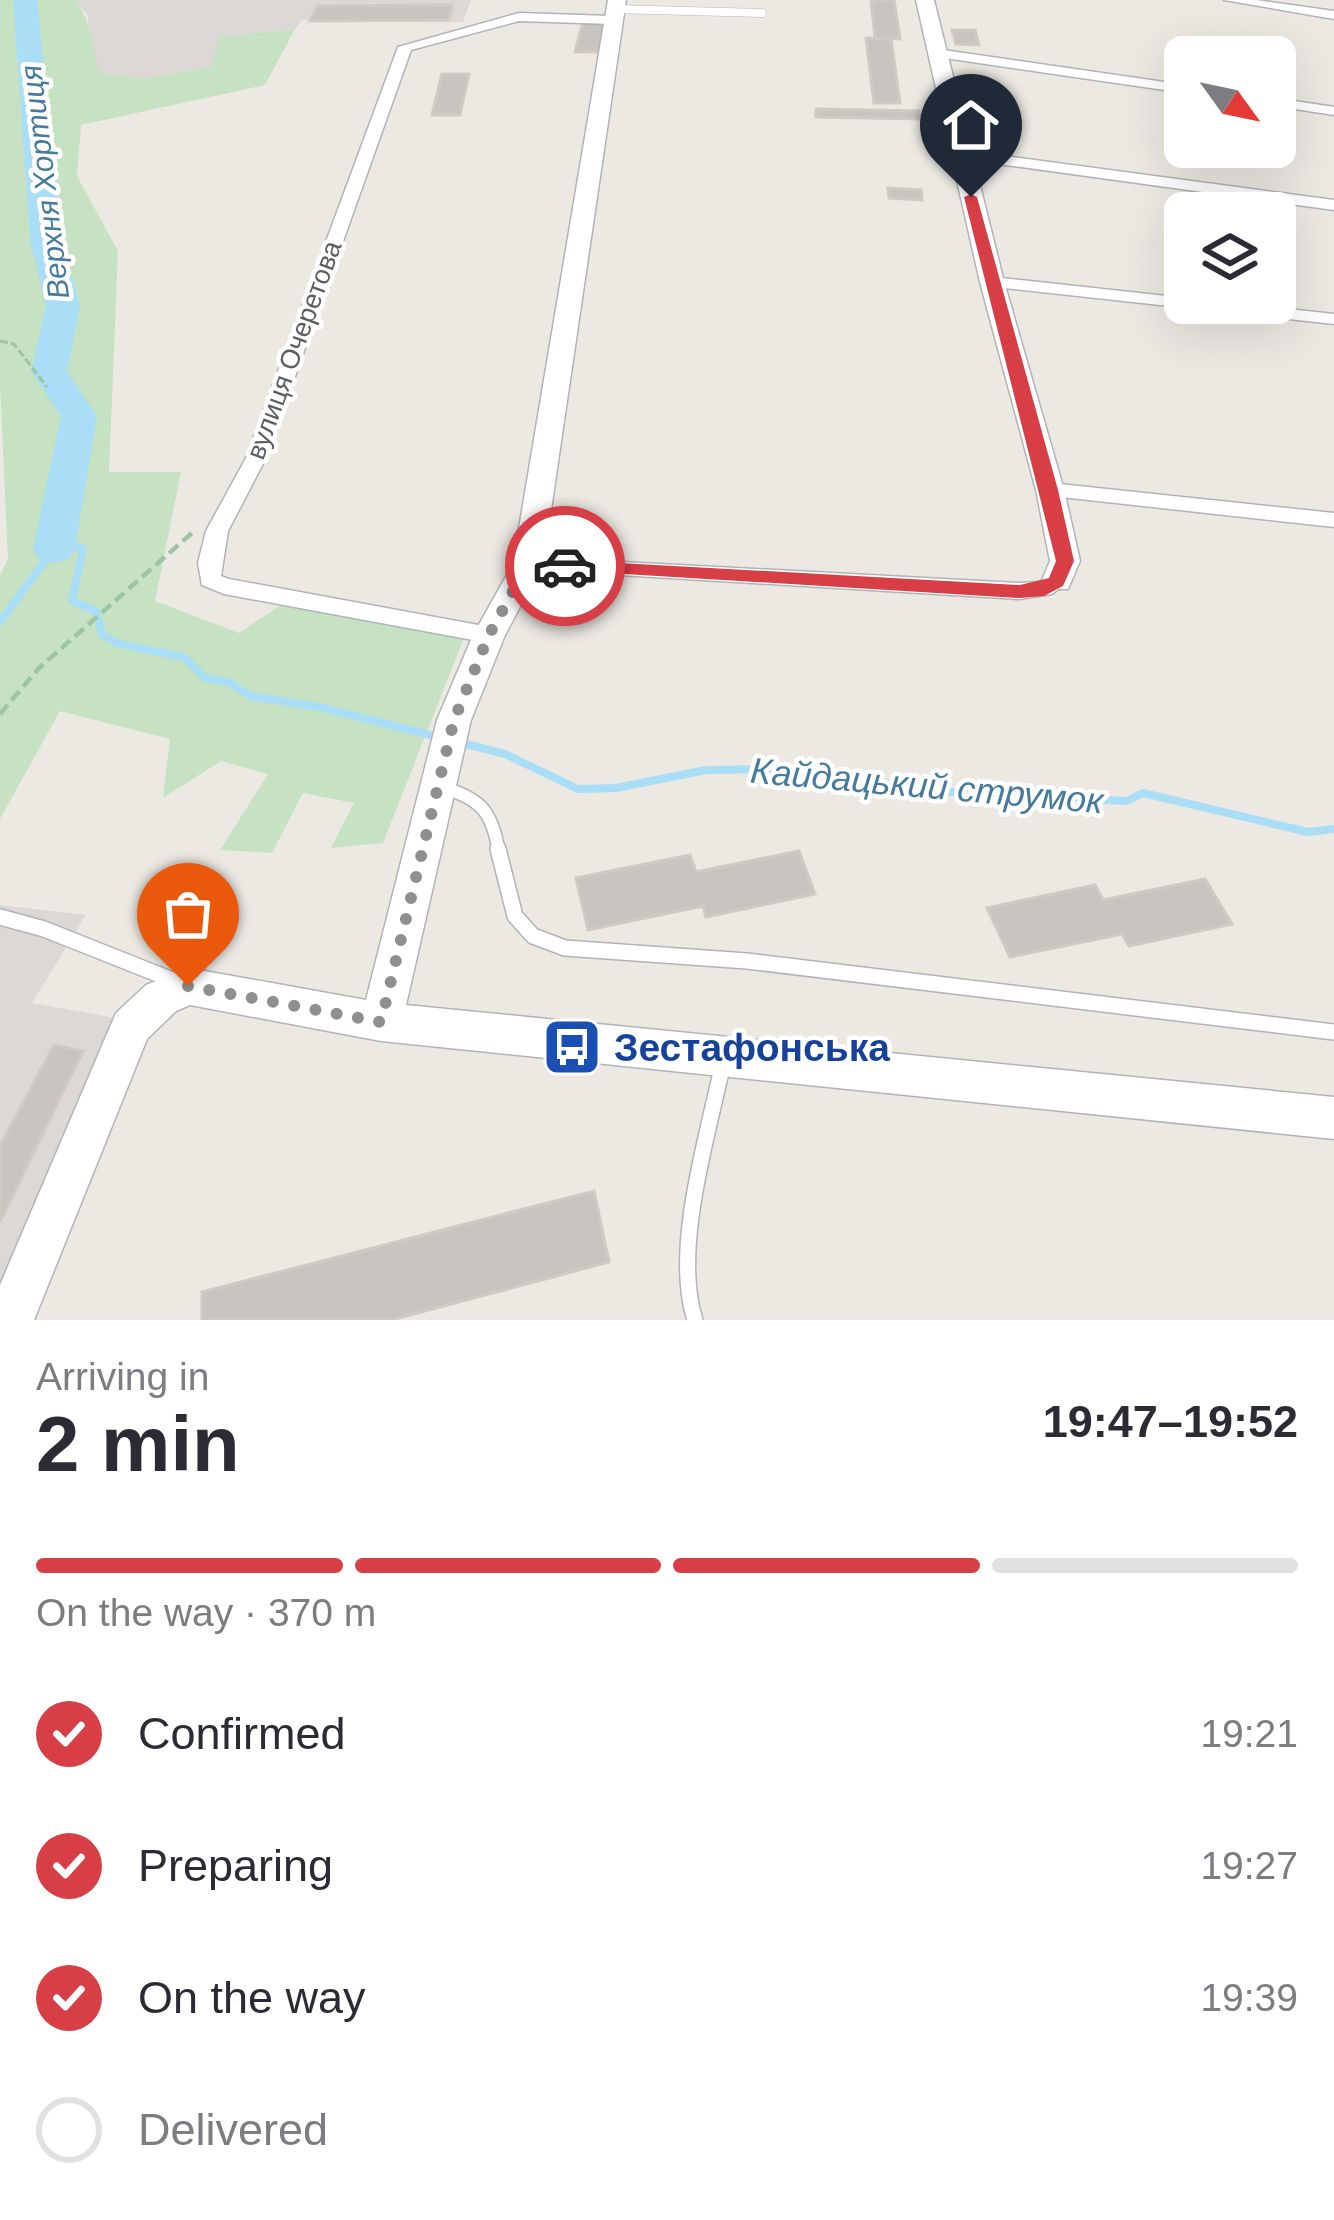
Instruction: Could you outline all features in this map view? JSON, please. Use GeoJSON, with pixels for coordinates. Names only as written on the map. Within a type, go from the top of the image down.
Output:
{"type":"FeatureCollection","features":[{"type":"Feature","properties":{"kind":"street"},"geometry":{"type":"LineString","coordinates":[[528,564],[1020,591],[1044,589],[1057,582],[1065,561],[1050,490],[992,282],[925,0]]}},
{"type":"Feature","properties":{"kind":"street"},"geometry":{"type":"LineString","coordinates":[[1230,0],[1334,15]]}},
{"type":"Feature","properties":{"kind":"street"},"geometry":{"type":"LineString","coordinates":[[381,1022],[454,720],[489,635],[528,564],[614,10]]}},
{"type":"Feature","properties":{"kind":"street","name":"вулиця Очеретова"},"geometry":{"type":"LineString","coordinates":[[489,635],[215,583],[208,568],[231,498],[256,458],[405,47],[519,17],[614,10]]}},
{"type":"Feature","properties":{"kind":"street"},"geometry":{"type":"LineString","coordinates":[[936,53],[1164,86]]}},
{"type":"Feature","properties":{"kind":"street"},"geometry":{"type":"LineString","coordinates":[[1296,105],[1334,111]]}},
{"type":"Feature","properties":{"kind":"street"},"geometry":{"type":"LineString","coordinates":[[960,155],[1334,205]]}},
{"type":"Feature","properties":{"kind":"street"},"geometry":{"type":"LineString","coordinates":[[992,282],[1334,319]]}},
{"type":"Feature","properties":{"kind":"street"},"geometry":{"type":"LineString","coordinates":[[1050,490],[1334,520]]}},
{"type":"Feature","properties":{"kind":"street"},"geometry":{"type":"LineString","coordinates":[[10,1320],[131,1027],[161,998],[188,986],[381,1022],[1334,1118]]}},
{"type":"Feature","properties":{"kind":"lane"},"geometry":{"type":"LineString","coordinates":[[614,10],[761,13]]}},
{"type":"Feature","properties":{"kind":"lane"},"geometry":{"type":"LineString","coordinates":[[439,776],[467,790],[493,816],[499,874],[514,918],[561,948],[733,959],[1334,1032]]}},
{"type":"Feature","properties":{"kind":"lane"},"geometry":{"type":"LineString","coordinates":[[0,917],[46,929],[117,963],[188,986]]}},
{"type":"Feature","properties":{"kind":"lane"},"geometry":{"type":"LineString","coordinates":[[695,1320],[685,1290],[688,1253],[724,1056]]}},
{"type":"Feature","properties":{"kind":"path"},"geometry":{"type":"LineString","coordinates":[[0,340],[14,344],[47,387]]}},
{"type":"Feature","properties":{"kind":"path"},"geometry":{"type":"LineString","coordinates":[[0,714],[39,668],[231,498]]}},
{"type":"Feature","properties":{"kind":"shaded area"},"geometry":{"type":"Polygon","coordinates":[[[75,0],[471,0],[463,22],[302,20],[295,29],[220,37],[212,67],[145,79],[101,74],[89,44],[88,16],[75,0]]]}},
{"type":"Feature","properties":{"kind":"shaded area"},"geometry":{"type":"Polygon","coordinates":[[[0,905],[86,915],[32,1003],[121,1019],[0,1306],[0,905]]]}},
{"type":"Feature","properties":{"kind":"green space"},"geometry":{"type":"Polygon","coordinates":[[[0,0],[75,0],[88,26],[101,74],[145,79],[212,67],[219,37],[295,29],[265,85],[81,125],[77,176],[118,251],[109,472],[181,472],[155,601],[239,633],[287,601],[466,633],[383,843],[331,848],[354,803],[303,793],[272,853],[220,850],[268,774],[221,761],[163,798],[170,739],[60,711],[0,819],[0,575],[8,559],[0,385],[0,0]]]}},
{"type":"Feature","properties":{"kind":"building"},"geometry":{"type":"Polygon","coordinates":[[[871,0],[894,0],[900,39],[875,38],[871,0]]]}},
{"type":"Feature","properties":{"kind":"building"},"geometry":{"type":"Polygon","coordinates":[[[452,5],[449,20],[310,21],[317,6],[452,5]]]}},
{"type":"Feature","properties":{"kind":"building"},"geometry":{"type":"Polygon","coordinates":[[[583,22],[607,22],[600,52],[575,52],[583,22]]]}},
{"type":"Feature","properties":{"kind":"building"},"geometry":{"type":"Polygon","coordinates":[[[952,30],[975,30],[979,45],[956,44],[952,30]]]}},
{"type":"Feature","properties":{"kind":"building"},"geometry":{"type":"Polygon","coordinates":[[[866,38],[891,39],[900,103],[874,103],[866,38]]]}},
{"type":"Feature","properties":{"kind":"building"},"geometry":{"type":"Polygon","coordinates":[[[442,74],[469,74],[460,115],[432,115],[442,74]]]}},
{"type":"Feature","properties":{"kind":"building"},"geometry":{"type":"Polygon","coordinates":[[[816,109],[919,111],[921,119],[816,117],[816,109]]]}},
{"type":"Feature","properties":{"kind":"building"},"geometry":{"type":"Polygon","coordinates":[[[888,188],[921,190],[922,200],[889,198],[888,188]]]}},
{"type":"Feature","properties":{"kind":"building"},"geometry":{"type":"Polygon","coordinates":[[[799,851],[815,894],[706,917],[703,906],[588,930],[576,878],[690,855],[696,872],[799,851]]]}},
{"type":"Feature","properties":{"kind":"building"},"geometry":{"type":"Polygon","coordinates":[[[1205,879],[1232,924],[1129,946],[1122,934],[1010,957],[987,908],[1095,885],[1103,900],[1205,879]]]}},
{"type":"Feature","properties":{"kind":"building"},"geometry":{"type":"Polygon","coordinates":[[[54,1045],[83,1051],[0,1222],[0,1146],[54,1045]]]}},
{"type":"Feature","properties":{"kind":"building"},"geometry":{"type":"Polygon","coordinates":[[[594,1191],[609,1262],[391,1320],[202,1320],[202,1292],[594,1191]]]}},
{"type":"Feature","properties":{"kind":"waterway","name":"Верхня Хортиця"},"geometry":{"type":"LineString","coordinates":[[25,0],[46,240],[63,306],[49,372],[79,416],[54,549]]}},
{"type":"Feature","properties":{"kind":"waterway","name":"Кайдацький струмок"},"geometry":{"type":"LineString","coordinates":[[56,538],[83,549],[72,601],[96,611],[102,635],[120,644],[184,657],[205,678],[229,682],[250,696],[319,707],[438,737]]}},
{"type":"Feature","properties":{"kind":"waterway","name":"Верхня Хортиця"},"geometry":{"type":"LineString","coordinates":[[0,622],[54,549]]}},
{"type":"Feature","properties":{"kind":"waterway","name":"Кайдацький струмок"},"geometry":{"type":"LineString","coordinates":[[458,742],[505,754],[578,789],[616,788],[706,770],[783,769],[950,792],[1127,801],[1143,793],[1308,832],[1334,829]]}},
{"type":"Feature","properties":{"kind":"way so far"},"geometry":{"type":"LineString","coordinates":[[188,986],[381,1022],[442,766],[471,677],[528,564],[565,566]]}},
{"type":"Feature","properties":{"kind":"place","name":"Зестафонська"},"geometry":{"type":"Point","coordinates":[572,1047]}},
{"type":"Feature","properties":{"kind":"route"},"geometry":{"type":"LineString","coordinates":[[565,566],[1020,591],[1044,589],[1057,582],[1065,561],[1050,490],[971,197]]}}]}
